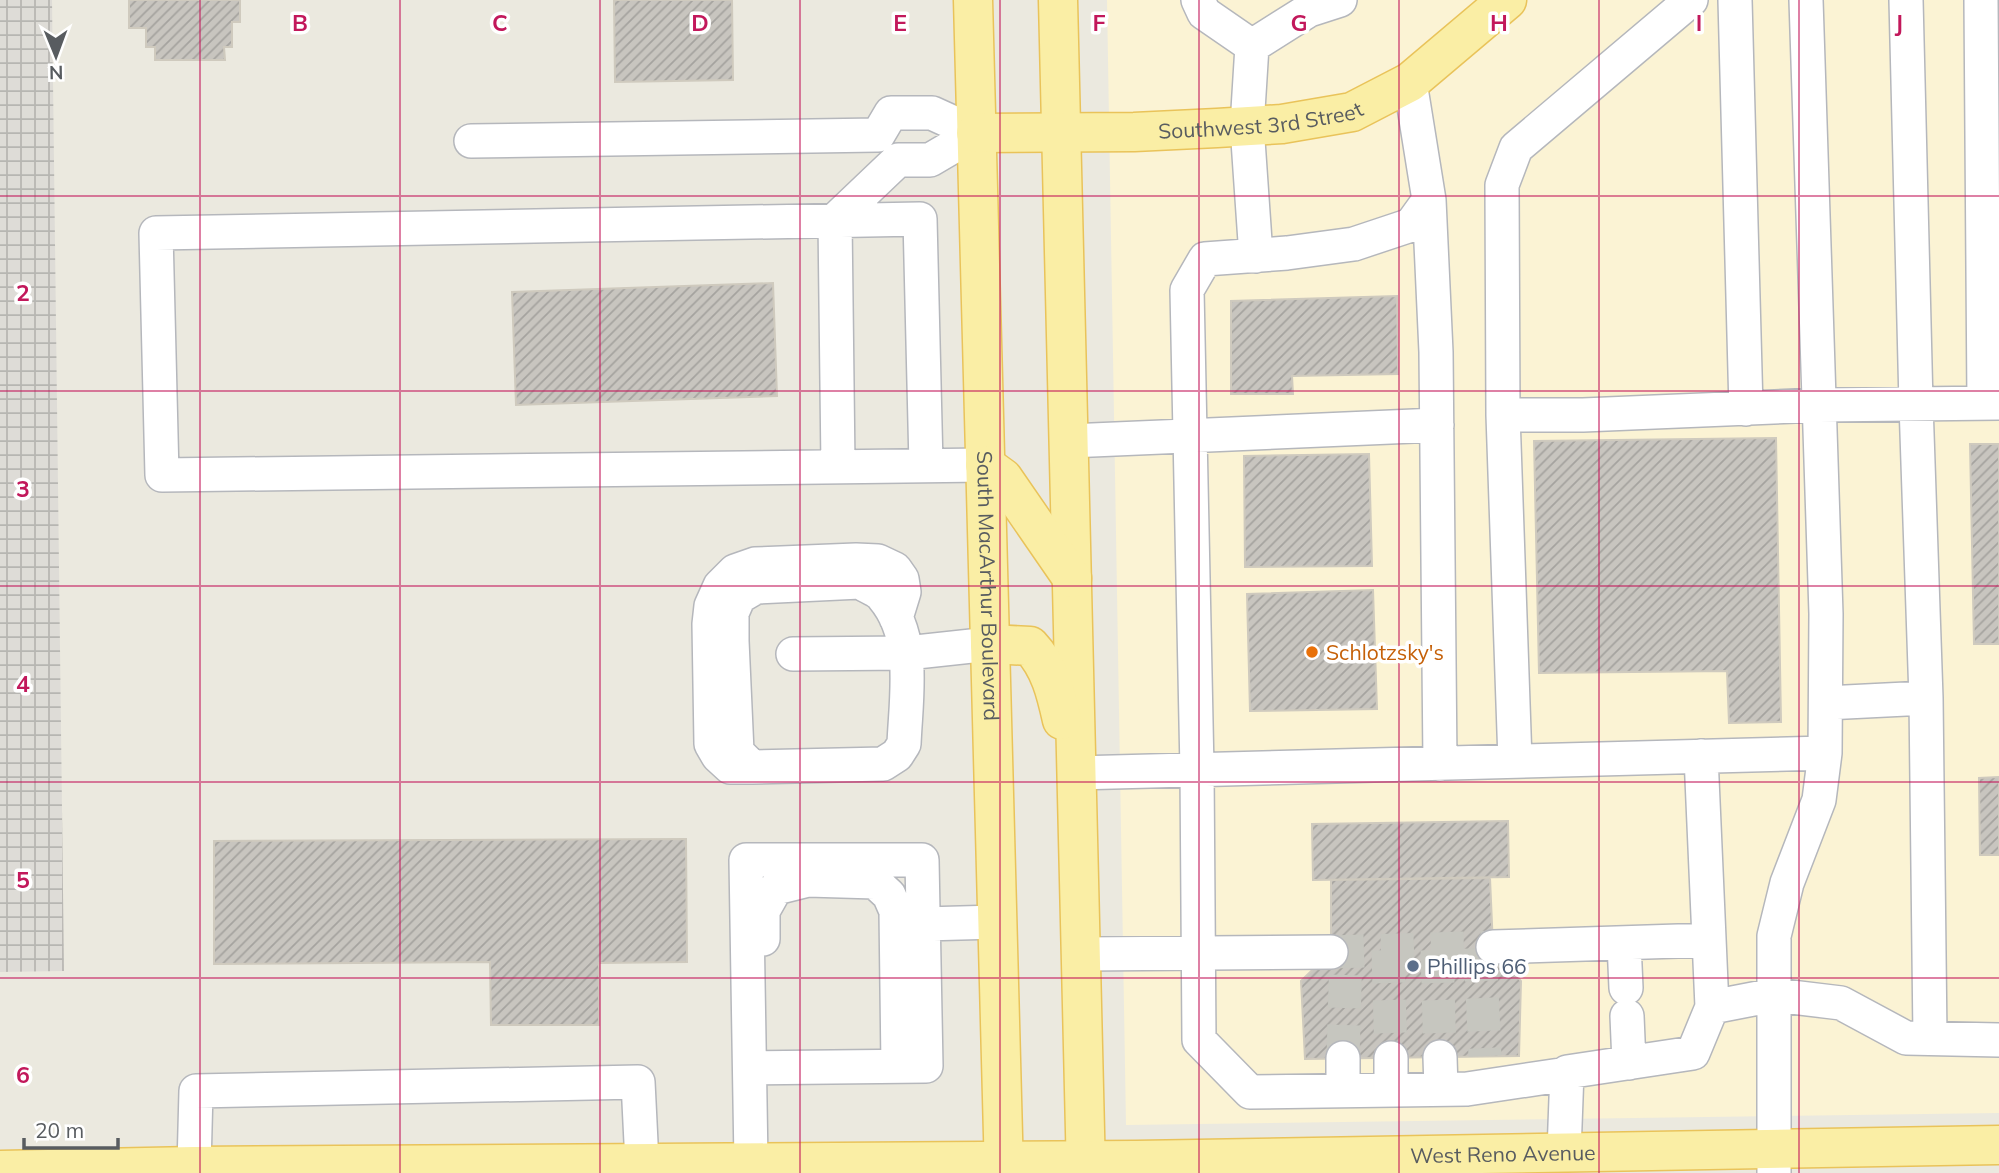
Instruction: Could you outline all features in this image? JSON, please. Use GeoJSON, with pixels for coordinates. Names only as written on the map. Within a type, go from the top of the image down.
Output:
{"type":"FeatureCollection","features":[{"type":"Feature","properties":{"kind":"main road","name":"South MacArthur Boulevard"},"geometry":{"type":"LineString","coordinates":[[973,0],[1004,1167]]}},
{"type":"Feature","properties":{"kind":"main road"},"geometry":{"type":"LineString","coordinates":[[1058,0],[1086,1166]]}},
{"type":"Feature","properties":{"kind":"main road","name":"Southwest 3rd Street"},"geometry":{"type":"LineString","coordinates":[[976,133],[1134,132],[1247,126],[1282,124],[1352,112],[1410,82],[1507,0]]}},
{"type":"Feature","properties":{"kind":"main road"},"geometry":{"type":"LineString","coordinates":[[985,465],[1003,478],[1072,578]]}},
{"type":"Feature","properties":{"kind":"main road"},"geometry":{"type":"LineString","coordinates":[[990,644],[1030,646],[1041,657],[1050,674],[1076,773]]}},
{"type":"Feature","properties":{"kind":"main road","name":"West Reno Avenue"},"geometry":{"type":"LineString","coordinates":[[0,1170],[751,1162],[1004,1167],[1564,1152],[1773,1160],[1999,1145]]}},
{"type":"Feature","properties":{"kind":"street"},"geometry":{"type":"LineString","coordinates":[[1198,0],[1204,13],[1252,46]]}},
{"type":"Feature","properties":{"kind":"street"},"geometry":{"type":"LineString","coordinates":[[1252,46],[1309,10],[1340,0]]}},
{"type":"Feature","properties":{"kind":"street"},"geometry":{"type":"LineString","coordinates":[[1515,761],[1503,415],[1502,185],[1517,148],[1691,0]]}},
{"type":"Feature","properties":{"kind":"street"},"geometry":{"type":"LineString","coordinates":[[1735,0],[1746,409]]}},
{"type":"Feature","properties":{"kind":"street"},"geometry":{"type":"LineString","coordinates":[[1773,1160],[1773,936],[1787,883],[1819,800],[1825,753],[1826,614],[1806,0]]}},
{"type":"Feature","properties":{"kind":"street"},"geometry":{"type":"LineString","coordinates":[[1906,0],[1926,698],[1930,1038]]}},
{"type":"Feature","properties":{"kind":"street"},"geometry":{"type":"LineString","coordinates":[[1503,415],[1819,405],[1992,403],[1981,0]]}},
{"type":"Feature","properties":{"kind":"street"},"geometry":{"type":"LineString","coordinates":[[1252,46],[1247,126],[1256,256]]}},
{"type":"Feature","properties":{"kind":"street"},"geometry":{"type":"LineString","coordinates":[[1410,82],[1429,200],[1437,425],[1440,764]]}},
{"type":"Feature","properties":{"kind":"street"},"geometry":{"type":"LineString","coordinates":[[838,466],[835,220],[888,148],[891,113],[932,113],[976,133]]}},
{"type":"Feature","properties":{"kind":"street"},"geometry":{"type":"LineString","coordinates":[[471,141],[888,148],[930,160],[976,133]]}},
{"type":"Feature","properties":{"kind":"street"},"geometry":{"type":"LineString","coordinates":[[1429,200],[1411,225],[1354,244],[1256,256],[1205,259],[1187,290],[1197,770],[1199,1040],[1250,1092],[1343,1074],[1441,1073],[1467,1089],[1485,1071],[1567,1074],[1693,1053],[1712,1007],[1701,756]]}},
{"type":"Feature","properties":{"kind":"street"},"geometry":{"type":"LineString","coordinates":[[926,465],[920,219],[156,233],[162,475],[985,465]]}},
{"type":"Feature","properties":{"kind":"street"},"geometry":{"type":"LineString","coordinates":[[1069,441],[1437,425]]}},
{"type":"Feature","properties":{"kind":"street"},"geometry":{"type":"LineString","coordinates":[[860,582],[882,595],[896,618],[907,653],[904,744],[897,755],[883,764],[752,767],[737,752],[732,612],[739,597],[756,587],[860,582]]}},
{"type":"Feature","properties":{"kind":"street"},"geometry":{"type":"LineString","coordinates":[[793,654],[907,653],[990,644]]}},
{"type":"Feature","properties":{"kind":"street"},"geometry":{"type":"LineString","coordinates":[[1826,703],[1926,698]]}},
{"type":"Feature","properties":{"kind":"street"},"geometry":{"type":"LineString","coordinates":[[1076,773],[1825,753]]}},
{"type":"Feature","properties":{"kind":"street"},"geometry":{"type":"LineString","coordinates":[[750,1055],[926,1066],[922,860],[746,860],[751,1162]]}},
{"type":"Feature","properties":{"kind":"street"},"geometry":{"type":"LineString","coordinates":[[750,1055],[766,1010],[762,911],[776,888],[808,880],[876,882],[890,895],[896,911],[898,1066]]}},
{"type":"Feature","properties":{"kind":"street"},"geometry":{"type":"LineString","coordinates":[[924,924],[997,922]]}},
{"type":"Feature","properties":{"kind":"street"},"geometry":{"type":"LineString","coordinates":[[1493,947],[1709,940]]}},
{"type":"Feature","properties":{"kind":"street"},"geometry":{"type":"LineString","coordinates":[[1625,943],[1629,1063]]}},
{"type":"Feature","properties":{"kind":"street"},"geometry":{"type":"LineString","coordinates":[[1081,954],[1331,952]]}},
{"type":"Feature","properties":{"kind":"street"},"geometry":{"type":"LineString","coordinates":[[1712,1007],[1774,995],[1841,1003],[1906,1038],[1999,1040]]}},
{"type":"Feature","properties":{"kind":"street"},"geometry":{"type":"LineString","coordinates":[[1564,1152],[1567,1074]]}},
{"type":"Feature","properties":{"kind":"street"},"geometry":{"type":"LineString","coordinates":[[194,1169],[196,1091],[638,1082],[642,1163]]}},
{"type":"Feature","properties":{"kind":"shaded area"},"geometry":{"type":"Polygon","coordinates":[[[0,0],[52,0],[64,971],[0,972],[0,0]]]}},
{"type":"Feature","properties":{"kind":"shaded area"},"geometry":{"type":"Polygon","coordinates":[[[1107,0],[1999,0],[1999,1113],[1126,1125],[1107,0]]]}},
{"type":"Feature","properties":{"kind":"building"},"geometry":{"type":"Polygon","coordinates":[[[129,0],[240,0],[240,22],[232,22],[232,47],[224,47],[225,60],[155,60],[155,47],[146,47],[146,28],[129,28],[129,0]]]}},
{"type":"Feature","properties":{"kind":"building"},"geometry":{"type":"Polygon","coordinates":[[[614,0],[732,0],[733,80],[615,82],[614,0]]]}},
{"type":"Feature","properties":{"kind":"building"},"geometry":{"type":"Polygon","coordinates":[[[773,283],[777,396],[516,405],[512,292],[773,283]]]}},
{"type":"Feature","properties":{"kind":"building"},"geometry":{"type":"Polygon","coordinates":[[[1397,296],[1398,374],[1292,376],[1293,394],[1231,394],[1231,301],[1397,296]]]}},
{"type":"Feature","properties":{"kind":"building"},"geometry":{"type":"Polygon","coordinates":[[[1776,438],[1781,722],[1729,723],[1727,671],[1539,673],[1534,441],[1776,438]]]}},
{"type":"Feature","properties":{"kind":"building"},"geometry":{"type":"Polygon","coordinates":[[[1970,444],[1999,444],[1999,644],[1974,644],[1970,444]]]}},
{"type":"Feature","properties":{"kind":"building"},"geometry":{"type":"Polygon","coordinates":[[[1369,454],[1372,566],[1245,567],[1244,456],[1369,454]]]}},
{"type":"Feature","properties":{"kind":"building","name":"Schlotzsky's"},"geometry":{"type":"Polygon","coordinates":[[[1373,590],[1377,709],[1250,711],[1247,594],[1373,590]]]}},
{"type":"Feature","properties":{"kind":"building"},"geometry":{"type":"Polygon","coordinates":[[[1999,777],[1999,855],[1980,855],[1979,778],[1999,777]]]}},
{"type":"Feature","properties":{"kind":"building"},"geometry":{"type":"Polygon","coordinates":[[[1508,821],[1509,877],[1313,880],[1312,824],[1508,821]]]}},
{"type":"Feature","properties":{"kind":"building"},"geometry":{"type":"Polygon","coordinates":[[[686,839],[687,962],[599,963],[599,1025],[491,1025],[490,962],[214,964],[214,841],[686,839]]]}},
{"type":"Feature","properties":{"kind":"building","name":"Phillips 66"},"geometry":{"type":"Polygon","coordinates":[[[1490,878],[1493,947],[1521,981],[1519,1056],[1305,1059],[1301,981],[1331,952],[1331,880],[1490,878]]]}},
{"type":"Feature","properties":{"kind":"tunnel"},"geometry":{"type":"LineString","coordinates":[[1331,952],[1493,947]]}},
{"type":"Feature","properties":{"kind":"tunnel"},"geometry":{"type":"LineString","coordinates":[[1480,948],[1485,1056]]}},
{"type":"Feature","properties":{"kind":"tunnel"},"geometry":{"type":"LineString","coordinates":[[1388,950],[1391,1058]]}},
{"type":"Feature","properties":{"kind":"tunnel"},"geometry":{"type":"LineString","coordinates":[[1437,950],[1440,1057]]}},
{"type":"Feature","properties":{"kind":"tunnel"},"geometry":{"type":"LineString","coordinates":[[1343,1058],[1346,952]]}},
{"type":"Feature","properties":{"kind":"place","name":"Schlotzsky's"},"geometry":{"type":"Point","coordinates":[1312,652]}},
{"type":"Feature","properties":{"kind":"place","name":"Phillips 66"},"geometry":{"type":"Point","coordinates":[1413,966]}}]}
